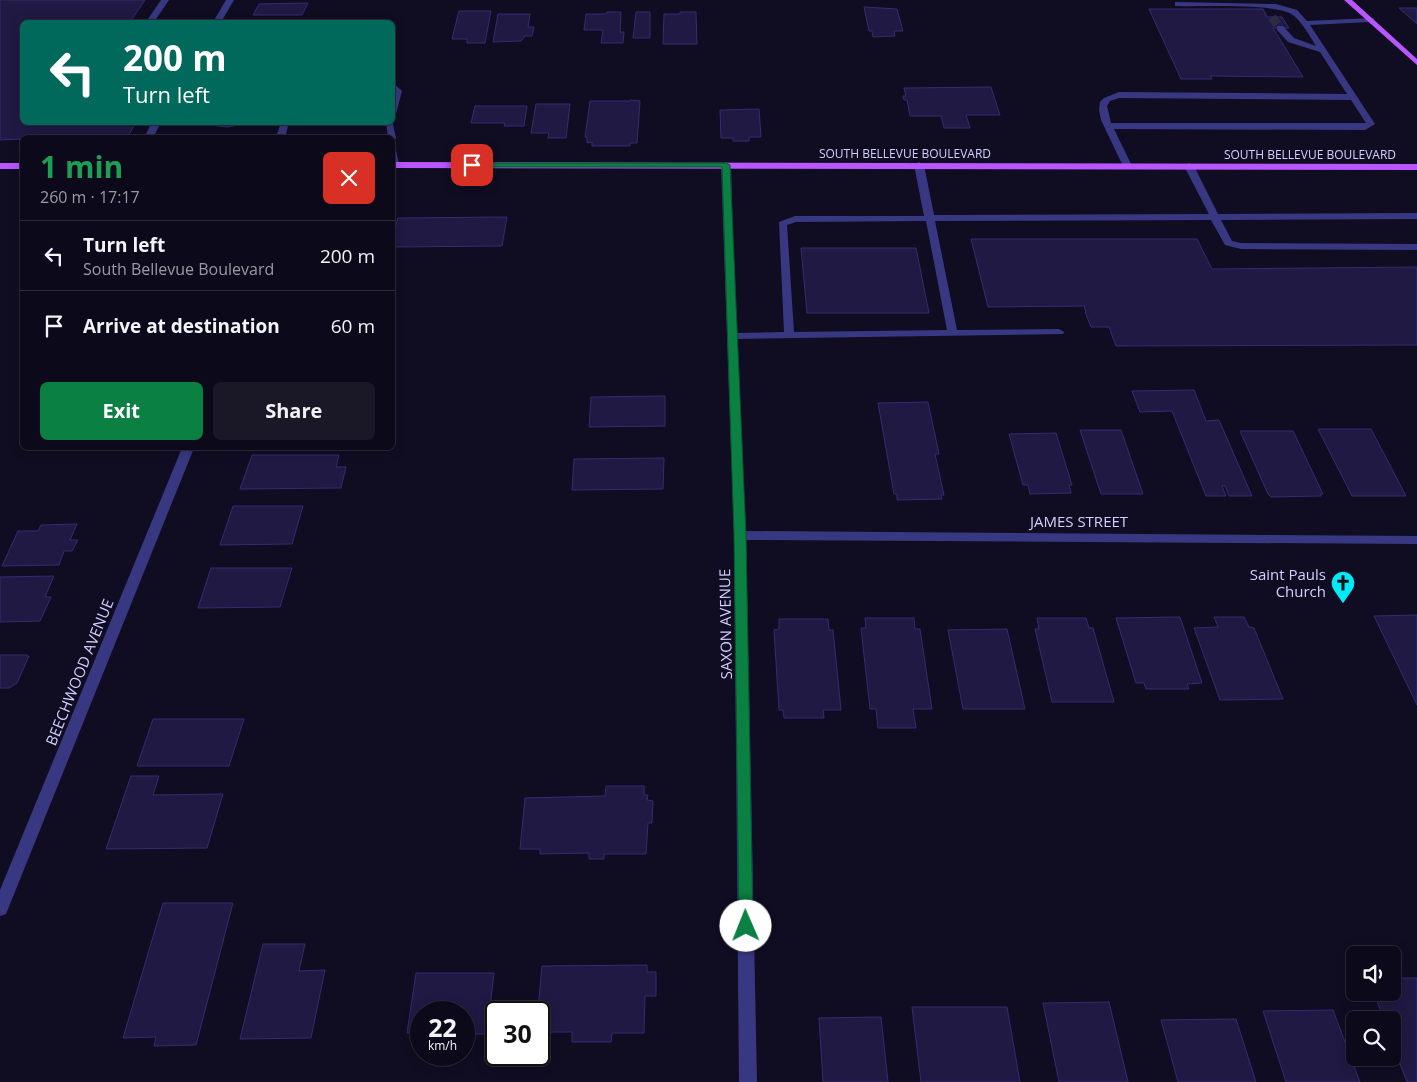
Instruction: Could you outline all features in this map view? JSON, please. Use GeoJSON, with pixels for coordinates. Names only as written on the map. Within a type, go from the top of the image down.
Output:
{"type":"FeatureCollection","features":[{"type":"Feature","properties":{"kind":"main road"},"geometry":{"type":"LineString","coordinates":[[1348,0],[1417,63]]}},
{"type":"Feature","properties":{"kind":"main road","name":"SOUTH BELLEVUE BOULEVARD"},"geometry":{"type":"LineString","coordinates":[[395,165],[1417,167]]}},
{"type":"Feature","properties":{"kind":"main road"},"geometry":{"type":"LineString","coordinates":[[0,166],[20,166]]}},
{"type":"Feature","properties":{"kind":"street"},"geometry":{"type":"LineString","coordinates":[[151,20],[165,0]]}},
{"type":"Feature","properties":{"kind":"street"},"geometry":{"type":"LineString","coordinates":[[218,20],[230,0]]}},
{"type":"Feature","properties":{"kind":"street"},"geometry":{"type":"LineString","coordinates":[[1108,126],[1365,127],[1370,124],[1300,16],[1286,8],[1267,5],[1178,4]]}},
{"type":"Feature","properties":{"kind":"street"},"geometry":{"type":"LineString","coordinates":[[1267,5],[1272,17]]}},
{"type":"Feature","properties":{"kind":"street"},"geometry":{"type":"LineString","coordinates":[[1305,23],[1370,20]]}},
{"type":"Feature","properties":{"kind":"street"},"geometry":{"type":"LineString","coordinates":[[1280,28],[1291,40],[1324,51]]}},
{"type":"Feature","properties":{"kind":"street"},"geometry":{"type":"LineString","coordinates":[[395,88],[398,91],[395,102]]}},
{"type":"Feature","properties":{"kind":"street"},"geometry":{"type":"LineString","coordinates":[[1127,166],[1102,111],[1104,102],[1109,97],[1119,95],[1352,97]]}},
{"type":"Feature","properties":{"kind":"street","name":"SAXON AVENUE"},"geometry":{"type":"LineString","coordinates":[[726,165],[740,535],[748,1082]]}},
{"type":"Feature","properties":{"kind":"street"},"geometry":{"type":"LineString","coordinates":[[919,165],[953,334]]}},
{"type":"Feature","properties":{"kind":"street"},"geometry":{"type":"LineString","coordinates":[[1189,166],[1213,217],[1228,243],[1241,246],[1417,247]]}},
{"type":"Feature","properties":{"kind":"street"},"geometry":{"type":"LineString","coordinates":[[789,335],[782,224],[795,219],[1417,216]]}},
{"type":"Feature","properties":{"kind":"street"},"geometry":{"type":"LineString","coordinates":[[731,336],[1058,332]]}},
{"type":"Feature","properties":{"kind":"street","name":"BEECHWOOD AVENUE"},"geometry":{"type":"LineString","coordinates":[[0,909],[187,450]]}},
{"type":"Feature","properties":{"kind":"street","name":"JAMES STREET"},"geometry":{"type":"LineString","coordinates":[[740,535],[1417,540]]}},
{"type":"Feature","properties":{"kind":"building"},"geometry":{"type":"Polygon","coordinates":[[[0,0],[145,0],[131,20],[20,20],[20,125],[134,125],[129,135],[20,135],[20,139],[0,140],[0,0]]]}},
{"type":"Feature","properties":{"kind":"building"},"geometry":{"type":"Polygon","coordinates":[[[308,3],[302,15],[253,15],[259,4],[308,3]]]}},
{"type":"Feature","properties":{"kind":"building"},"geometry":{"type":"Polygon","coordinates":[[[864,7],[897,9],[903,31],[894,31],[895,36],[873,37],[872,31],[869,31],[864,7]]]}},
{"type":"Feature","properties":{"kind":"building"},"geometry":{"type":"Polygon","coordinates":[[[1399,8],[1417,8],[1417,24],[1399,8]]]}},
{"type":"Feature","properties":{"kind":"building"},"geometry":{"type":"Polygon","coordinates":[[[1149,9],[1263,9],[1267,17],[1282,17],[1289,28],[1273,28],[1303,77],[1210,76],[1212,79],[1181,79],[1149,9]]]}},
{"type":"Feature","properties":{"kind":"building"},"geometry":{"type":"Polygon","coordinates":[[[459,11],[491,11],[485,43],[467,43],[467,39],[452,39],[459,11]]]}},
{"type":"Feature","properties":{"kind":"building"},"geometry":{"type":"Polygon","coordinates":[[[607,12],[621,12],[620,32],[624,32],[623,43],[601,43],[603,30],[584,30],[586,14],[606,14],[607,12]]]}},
{"type":"Feature","properties":{"kind":"building"},"geometry":{"type":"Polygon","coordinates":[[[636,12],[650,12],[650,38],[633,38],[636,12]]]}},
{"type":"Feature","properties":{"kind":"building"},"geometry":{"type":"Polygon","coordinates":[[[680,12],[696,12],[697,44],[663,44],[664,14],[680,14],[680,12]]]}},
{"type":"Feature","properties":{"kind":"building"},"geometry":{"type":"Polygon","coordinates":[[[498,14],[530,14],[528,27],[534,27],[532,36],[525,36],[521,41],[493,42],[498,14]]]}},
{"type":"Feature","properties":{"kind":"building"},"geometry":{"type":"Polygon","coordinates":[[[991,87],[1000,115],[966,115],[970,128],[944,128],[941,116],[910,116],[907,100],[904,100],[903,96],[906,96],[904,88],[991,87]]]}},
{"type":"Feature","properties":{"kind":"building"},"geometry":{"type":"Polygon","coordinates":[[[590,101],[640,101],[637,143],[630,143],[630,146],[592,146],[592,142],[587,143],[587,137],[585,137],[590,101]]]}},
{"type":"Feature","properties":{"kind":"building"},"geometry":{"type":"Polygon","coordinates":[[[536,104],[570,104],[566,138],[548,138],[549,133],[531,133],[536,104]]]}},
{"type":"Feature","properties":{"kind":"building"},"geometry":{"type":"Polygon","coordinates":[[[475,106],[527,106],[524,126],[504,126],[505,123],[471,123],[475,106]]]}},
{"type":"Feature","properties":{"kind":"building"},"geometry":{"type":"Polygon","coordinates":[[[759,109],[761,137],[749,137],[749,141],[733,141],[733,138],[721,138],[720,110],[759,109]]]}},
{"type":"Feature","properties":{"kind":"building"},"geometry":{"type":"Polygon","coordinates":[[[214,125],[238,125],[228,127],[214,125]]]}},
{"type":"Feature","properties":{"kind":"building"},"geometry":{"type":"Polygon","coordinates":[[[507,217],[502,246],[395,247],[395,228],[398,218],[507,217]]]}},
{"type":"Feature","properties":{"kind":"building"},"geometry":{"type":"Polygon","coordinates":[[[971,239],[1197,239],[1212,269],[1417,267],[1417,345],[1116,346],[1109,327],[1091,327],[1084,306],[988,307],[971,239]]]}},
{"type":"Feature","properties":{"kind":"building"},"geometry":{"type":"Polygon","coordinates":[[[801,248],[916,248],[929,313],[807,313],[801,248]]]}},
{"type":"Feature","properties":{"kind":"building"},"geometry":{"type":"Polygon","coordinates":[[[1194,390],[1206,421],[1219,420],[1252,496],[1229,496],[1225,486],[1222,486],[1226,496],[1206,496],[1172,411],[1140,412],[1132,391],[1194,390]]]}},
{"type":"Feature","properties":{"kind":"building"},"geometry":{"type":"Polygon","coordinates":[[[665,396],[665,426],[589,427],[591,397],[665,396]]]}},
{"type":"Feature","properties":{"kind":"building"},"geometry":{"type":"Polygon","coordinates":[[[928,402],[939,454],[935,454],[944,495],[941,495],[942,499],[897,500],[897,494],[894,494],[878,403],[928,402]]]}},
{"type":"Feature","properties":{"kind":"building"},"geometry":{"type":"Polygon","coordinates":[[[1318,429],[1371,429],[1406,496],[1352,496],[1318,429]]]}},
{"type":"Feature","properties":{"kind":"building"},"geometry":{"type":"Polygon","coordinates":[[[1080,430],[1121,430],[1143,494],[1101,494],[1080,430]]]}},
{"type":"Feature","properties":{"kind":"building"},"geometry":{"type":"Polygon","coordinates":[[[1240,431],[1293,431],[1323,494],[1320,494],[1321,496],[1271,497],[1240,431]]]}},
{"type":"Feature","properties":{"kind":"building"},"geometry":{"type":"Polygon","coordinates":[[[1056,433],[1072,485],[1069,485],[1071,493],[1030,494],[1028,485],[1023,485],[1009,434],[1056,433]]]}},
{"type":"Feature","properties":{"kind":"building"},"geometry":{"type":"Polygon","coordinates":[[[252,455],[339,455],[336,467],[346,467],[341,488],[240,489],[252,455]]]}},
{"type":"Feature","properties":{"kind":"building"},"geometry":{"type":"Polygon","coordinates":[[[664,458],[663,489],[572,490],[574,459],[664,458]]]}},
{"type":"Feature","properties":{"kind":"building"},"geometry":{"type":"Polygon","coordinates":[[[233,506],[303,506],[292,544],[220,545],[233,506]]]}},
{"type":"Feature","properties":{"kind":"building"},"geometry":{"type":"Polygon","coordinates":[[[77,524],[70,540],[78,540],[72,551],[64,551],[59,565],[2,566],[18,531],[38,531],[41,525],[77,524]]]}},
{"type":"Feature","properties":{"kind":"building"},"geometry":{"type":"Polygon","coordinates":[[[211,568],[292,568],[280,607],[198,608],[211,568]]]}},
{"type":"Feature","properties":{"kind":"building"},"geometry":{"type":"Polygon","coordinates":[[[54,576],[45,597],[51,597],[40,621],[0,622],[0,577],[54,576]]]}},
{"type":"Feature","properties":{"kind":"building"},"geometry":{"type":"Polygon","coordinates":[[[1417,615],[1417,705],[1374,616],[1417,615]]]}},
{"type":"Feature","properties":{"kind":"building"},"geometry":{"type":"Polygon","coordinates":[[[1180,617],[1202,683],[1187,684],[1189,689],[1146,689],[1144,683],[1136,683],[1116,618],[1180,617]]]}},
{"type":"Feature","properties":{"kind":"building"},"geometry":{"type":"Polygon","coordinates":[[[1214,617],[1244,617],[1249,627],[1254,628],[1283,699],[1220,700],[1194,628],[1218,627],[1214,617]]]}},
{"type":"Feature","properties":{"kind":"building"},"geometry":{"type":"Polygon","coordinates":[[[865,618],[914,618],[915,629],[920,629],[932,709],[913,709],[916,728],[878,728],[876,709],[870,709],[861,628],[866,628],[865,618]]]}},
{"type":"Feature","properties":{"kind":"building"},"geometry":{"type":"Polygon","coordinates":[[[1037,618],[1086,618],[1089,628],[1093,628],[1114,702],[1052,702],[1035,629],[1039,629],[1037,618]]]}},
{"type":"Feature","properties":{"kind":"building"},"geometry":{"type":"Polygon","coordinates":[[[779,619],[828,619],[829,630],[833,630],[841,710],[823,710],[824,718],[784,718],[783,710],[779,710],[774,630],[779,629],[779,619]]]}},
{"type":"Feature","properties":{"kind":"building"},"geometry":{"type":"Polygon","coordinates":[[[1007,629],[1025,709],[963,709],[948,630],[1007,629]]]}},
{"type":"Feature","properties":{"kind":"building"},"geometry":{"type":"Polygon","coordinates":[[[0,655],[29,656],[17,683],[9,688],[0,688],[0,655]]]}},
{"type":"Feature","properties":{"kind":"building"},"geometry":{"type":"Polygon","coordinates":[[[153,719],[244,719],[229,766],[137,766],[153,719]]]}},
{"type":"Feature","properties":{"kind":"building"},"geometry":{"type":"Polygon","coordinates":[[[131,776],[159,776],[153,795],[223,794],[207,848],[106,849],[131,776]]]}},
{"type":"Feature","properties":{"kind":"building"},"geometry":{"type":"Polygon","coordinates":[[[606,786],[644,786],[644,795],[648,795],[647,800],[653,801],[652,823],[648,823],[646,854],[604,854],[604,859],[589,859],[589,853],[540,854],[540,849],[520,849],[525,798],[605,796],[606,786]]]}},
{"type":"Feature","properties":{"kind":"building"},"geometry":{"type":"Polygon","coordinates":[[[163,903],[233,903],[196,1045],[154,1046],[156,1037],[123,1038],[163,903]]]}},
{"type":"Feature","properties":{"kind":"building"},"geometry":{"type":"Polygon","coordinates":[[[263,944],[305,944],[299,971],[325,970],[311,1038],[240,1039],[263,944]]]}},
{"type":"Feature","properties":{"kind":"building"},"geometry":{"type":"Polygon","coordinates":[[[647,965],[647,972],[656,972],[656,996],[645,996],[644,1033],[612,1033],[611,1042],[572,1042],[572,1032],[550,1032],[550,1001],[539,1001],[542,966],[647,965]]]}},
{"type":"Feature","properties":{"kind":"building"},"geometry":{"type":"Polygon","coordinates":[[[416,973],[494,973],[491,1001],[485,1001],[485,1034],[475,1034],[475,1001],[412,1001],[416,973]]]}},
{"type":"Feature","properties":{"kind":"building"},"geometry":{"type":"Polygon","coordinates":[[[1401,978],[1417,978],[1417,1082],[1407,1082],[1401,1066],[1401,1011],[1381,1011],[1377,1001],[1401,1001],[1401,978]]]}},
{"type":"Feature","properties":{"kind":"building"},"geometry":{"type":"Polygon","coordinates":[[[1109,1002],[1128,1082],[1059,1082],[1043,1003],[1109,1002]]]}},
{"type":"Feature","properties":{"kind":"building"},"geometry":{"type":"Polygon","coordinates":[[[912,1007],[1007,1007],[1020,1082],[921,1082],[912,1007]]]}},
{"type":"Feature","properties":{"kind":"building"},"geometry":{"type":"Polygon","coordinates":[[[1333,1010],[1346,1045],[1346,1066],[1354,1066],[1360,1082],[1286,1082],[1263,1011],[1333,1010]]]}},
{"type":"Feature","properties":{"kind":"building"},"geometry":{"type":"Polygon","coordinates":[[[410,1013],[410,1033],[407,1033],[410,1013]]]}},
{"type":"Feature","properties":{"kind":"building"},"geometry":{"type":"Polygon","coordinates":[[[881,1017],[888,1082],[823,1082],[819,1018],[881,1017]]]}},
{"type":"Feature","properties":{"kind":"building"},"geometry":{"type":"Polygon","coordinates":[[[1236,1019],[1256,1082],[1178,1082],[1161,1020],[1236,1019]]]}},
{"type":"Feature","properties":{"kind":"tunnel"},"geometry":{"type":"LineString","coordinates":[[1272,17],[1280,28]]}},
{"type":"Feature","properties":{"kind":"place","name":"Saint Pauls Church"},"geometry":{"type":"Point","coordinates":[1343,604]}},
{"type":"Feature","properties":{"kind":"route"},"geometry":{"type":"LineString","coordinates":[[472,165],[726,165],[740,535],[746,926]]}}]}
